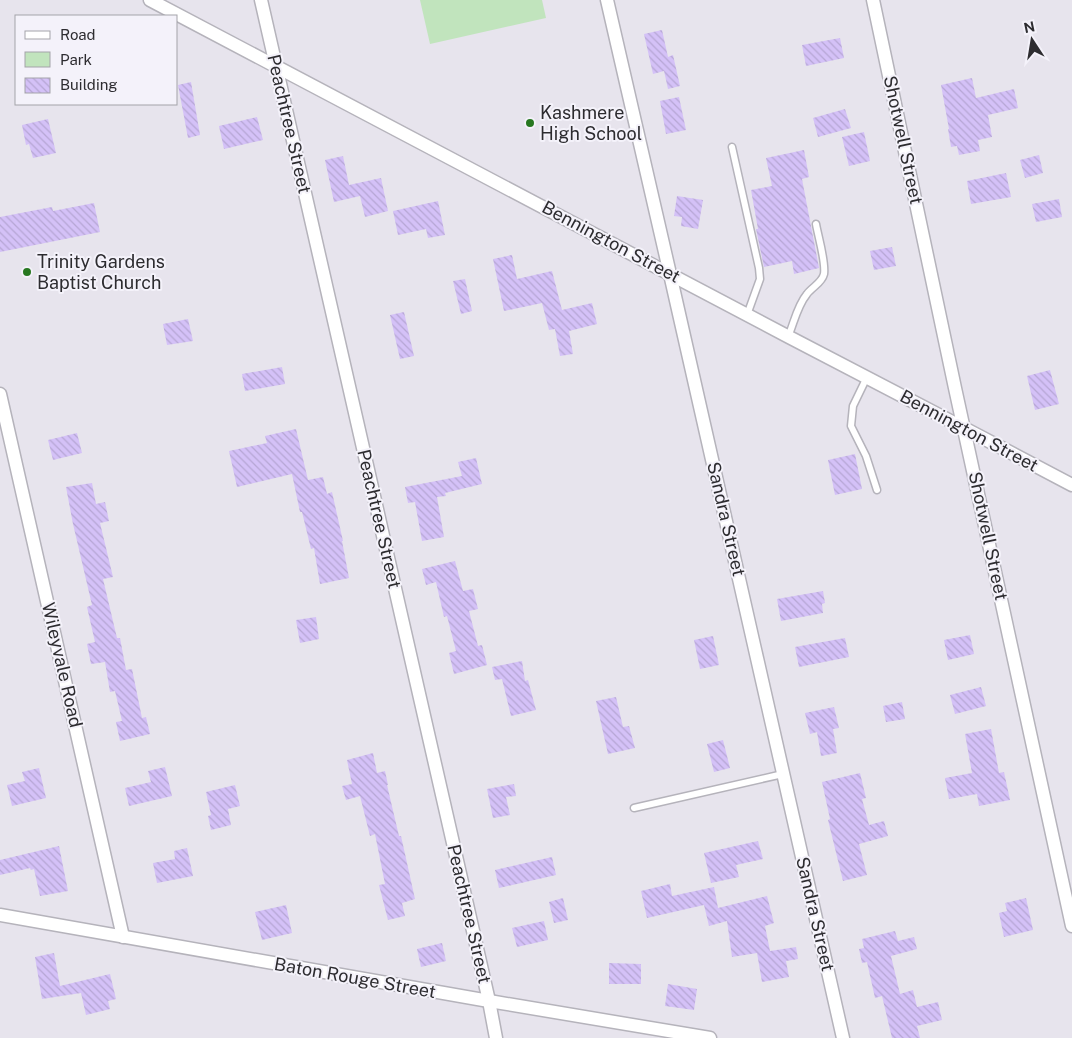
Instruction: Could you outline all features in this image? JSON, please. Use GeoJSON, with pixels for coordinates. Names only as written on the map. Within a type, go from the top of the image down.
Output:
{"type":"FeatureCollection","features":[{"type":"Feature","properties":{"kind":"street","name":"Bennington Street"},"geometry":{"type":"LineString","coordinates":[[150,0],[1072,485]]}},
{"type":"Feature","properties":{"kind":"street","name":"Peachtree Street"},"geometry":{"type":"LineString","coordinates":[[261,0],[496,1038]]}},
{"type":"Feature","properties":{"kind":"street","name":"Sandra Street"},"geometry":{"type":"LineString","coordinates":[[607,0],[843,1038]]}},
{"type":"Feature","properties":{"kind":"street","name":"Shotwell Street"},"geometry":{"type":"LineString","coordinates":[[873,0],[1072,926]]}},
{"type":"Feature","properties":{"kind":"street","name":"Wileyvale Road"},"geometry":{"type":"LineString","coordinates":[[0,394],[123,937]]}},
{"type":"Feature","properties":{"kind":"street","name":"Baton Rouge Street"},"geometry":{"type":"LineString","coordinates":[[0,915],[710,1038]]}},
{"type":"Feature","properties":{"kind":"lane"},"geometry":{"type":"LineString","coordinates":[[732,147],[760,279],[747,315]]}},
{"type":"Feature","properties":{"kind":"lane"},"geometry":{"type":"LineString","coordinates":[[788,337],[802,301],[808,292],[821,281],[824,274],[824,264],[816,224]]}},
{"type":"Feature","properties":{"kind":"lane"},"geometry":{"type":"LineString","coordinates":[[867,377],[853,406],[851,426],[866,456],[877,490]]}},
{"type":"Feature","properties":{"kind":"lane"},"geometry":{"type":"LineString","coordinates":[[634,808],[783,774]]}},
{"type":"Feature","properties":{"kind":"green space"},"geometry":{"type":"Polygon","coordinates":[[[420,0],[542,0],[546,18],[430,44],[420,0]]]}},
{"type":"Feature","properties":{"kind":"building"},"geometry":{"type":"Polygon","coordinates":[[[662,30],[668,57],[673,55],[680,86],[668,89],[664,71],[653,74],[644,34],[662,30]]]}},
{"type":"Feature","properties":{"kind":"building"},"geometry":{"type":"Polygon","coordinates":[[[840,38],[844,58],[806,66],[802,45],[840,38]]]}},
{"type":"Feature","properties":{"kind":"building"},"geometry":{"type":"Polygon","coordinates":[[[972,78],[976,98],[1014,89],[1018,108],[988,115],[992,137],[978,140],[980,151],[959,155],[957,146],[951,147],[941,85],[972,78]]]}},
{"type":"Feature","properties":{"kind":"building"},"geometry":{"type":"Polygon","coordinates":[[[191,82],[200,135],[188,138],[178,85],[191,82]]]}},
{"type":"Feature","properties":{"kind":"building"},"geometry":{"type":"Polygon","coordinates":[[[679,97],[686,130],[666,134],[660,101],[679,97]]]}},
{"type":"Feature","properties":{"kind":"building"},"geometry":{"type":"Polygon","coordinates":[[[845,109],[851,128],[818,137],[813,118],[845,109]]]}},
{"type":"Feature","properties":{"kind":"building"},"geometry":{"type":"Polygon","coordinates":[[[257,117],[263,140],[224,149],[219,126],[257,117]]]}},
{"type":"Feature","properties":{"kind":"building"},"geometry":{"type":"Polygon","coordinates":[[[48,119],[56,153],[33,158],[29,144],[26,145],[22,125],[48,119]]]}},
{"type":"Feature","properties":{"kind":"building"},"geometry":{"type":"Polygon","coordinates":[[[864,132],[870,161],[849,166],[842,137],[864,132]]]}},
{"type":"Feature","properties":{"kind":"building"},"geometry":{"type":"Polygon","coordinates":[[[804,150],[809,177],[802,179],[819,268],[794,274],[792,261],[764,267],[756,229],[758,229],[751,190],[772,186],[766,158],[804,150]]]}},
{"type":"Feature","properties":{"kind":"building"},"geometry":{"type":"Polygon","coordinates":[[[1039,155],[1043,173],[1025,178],[1020,160],[1039,155]]]}},
{"type":"Feature","properties":{"kind":"building"},"geometry":{"type":"Polygon","coordinates":[[[343,156],[349,185],[381,178],[388,211],[365,217],[360,196],[334,202],[325,160],[343,156]]]}},
{"type":"Feature","properties":{"kind":"building"},"geometry":{"type":"Polygon","coordinates":[[[1006,173],[1011,197],[971,204],[967,181],[1006,173]]]}},
{"type":"Feature","properties":{"kind":"building"},"geometry":{"type":"Polygon","coordinates":[[[677,196],[703,200],[698,229],[681,226],[682,217],[674,216],[677,196]]]}},
{"type":"Feature","properties":{"kind":"building"},"geometry":{"type":"Polygon","coordinates":[[[1059,199],[1062,217],[1036,222],[1032,204],[1059,199]]]}},
{"type":"Feature","properties":{"kind":"building"},"geometry":{"type":"Polygon","coordinates":[[[438,201],[445,235],[428,238],[426,229],[398,235],[393,211],[438,201]]]}},
{"type":"Feature","properties":{"kind":"building"},"geometry":{"type":"Polygon","coordinates":[[[94,203],[100,232],[0,252],[0,217],[52,207],[53,211],[94,203]]]}},
{"type":"Feature","properties":{"kind":"building"},"geometry":{"type":"Polygon","coordinates":[[[892,247],[896,266],[874,270],[870,251],[892,247]]]}},
{"type":"Feature","properties":{"kind":"building"},"geometry":{"type":"Polygon","coordinates":[[[512,255],[517,279],[552,271],[562,310],[592,303],[597,324],[569,331],[573,354],[560,356],[555,329],[549,330],[542,303],[504,311],[493,259],[512,255]]]}},
{"type":"Feature","properties":{"kind":"building"},"geometry":{"type":"Polygon","coordinates":[[[465,279],[472,311],[461,314],[453,281],[465,279]]]}},
{"type":"Feature","properties":{"kind":"building"},"geometry":{"type":"Polygon","coordinates":[[[404,312],[414,356],[400,359],[390,315],[404,312]]]}},
{"type":"Feature","properties":{"kind":"building"},"geometry":{"type":"Polygon","coordinates":[[[188,319],[193,341],[167,345],[163,324],[188,319]]]}},
{"type":"Feature","properties":{"kind":"building"},"geometry":{"type":"Polygon","coordinates":[[[282,367],[285,384],[245,391],[242,374],[282,367]]]}},
{"type":"Feature","properties":{"kind":"building"},"geometry":{"type":"Polygon","coordinates":[[[1050,370],[1059,404],[1035,410],[1027,376],[1050,370]]]}},
{"type":"Feature","properties":{"kind":"building"},"geometry":{"type":"Polygon","coordinates":[[[296,429],[308,480],[323,477],[327,494],[332,492],[349,578],[320,584],[314,548],[311,549],[302,512],[300,512],[292,474],[237,487],[229,451],[267,443],[265,436],[296,429]]]}},
{"type":"Feature","properties":{"kind":"building"},"geometry":{"type":"Polygon","coordinates":[[[77,433],[82,453],[53,460],[48,440],[77,433]]]}},
{"type":"Feature","properties":{"kind":"building"},"geometry":{"type":"Polygon","coordinates":[[[855,454],[862,489],[835,495],[828,460],[855,454]]]}},
{"type":"Feature","properties":{"kind":"building"},"geometry":{"type":"Polygon","coordinates":[[[476,458],[482,484],[445,493],[446,496],[437,497],[444,537],[422,541],[415,502],[408,503],[405,487],[462,476],[458,462],[476,458]]]}},
{"type":"Feature","properties":{"kind":"building"},"geometry":{"type":"Polygon","coordinates":[[[92,483],[96,504],[105,502],[109,521],[100,523],[113,577],[103,579],[117,638],[120,638],[126,670],[132,669],[142,718],[146,717],[150,734],[120,741],[116,722],[122,721],[115,691],[110,692],[105,662],[91,664],[87,644],[95,642],[87,607],[92,605],[66,487],[92,483]]]}},
{"type":"Feature","properties":{"kind":"building"},"geometry":{"type":"Polygon","coordinates":[[[455,561],[463,591],[473,589],[478,609],[469,611],[478,646],[482,645],[487,665],[454,674],[449,653],[456,651],[447,616],[444,617],[436,582],[426,585],[422,569],[455,561]]]}},
{"type":"Feature","properties":{"kind":"building"},"geometry":{"type":"Polygon","coordinates":[[[823,591],[825,603],[822,604],[823,613],[781,621],[777,599],[823,591]]]}},
{"type":"Feature","properties":{"kind":"building"},"geometry":{"type":"Polygon","coordinates":[[[316,617],[319,639],[300,643],[296,620],[316,617]]]}},
{"type":"Feature","properties":{"kind":"building"},"geometry":{"type":"Polygon","coordinates":[[[970,635],[974,654],[948,660],[944,640],[970,635]]]}},
{"type":"Feature","properties":{"kind":"building"},"geometry":{"type":"Polygon","coordinates":[[[713,636],[719,665],[700,669],[694,640],[713,636]]]}},
{"type":"Feature","properties":{"kind":"building"},"geometry":{"type":"Polygon","coordinates":[[[845,638],[849,657],[799,667],[795,647],[845,638]]]}},
{"type":"Feature","properties":{"kind":"building"},"geometry":{"type":"Polygon","coordinates":[[[522,661],[525,681],[528,680],[536,710],[511,716],[502,679],[495,680],[492,667],[522,661]]]}},
{"type":"Feature","properties":{"kind":"building"},"geometry":{"type":"Polygon","coordinates":[[[981,687],[986,706],[955,714],[950,695],[981,687]]]}},
{"type":"Feature","properties":{"kind":"building"},"geometry":{"type":"Polygon","coordinates":[[[616,697],[623,727],[629,726],[635,748],[608,754],[596,701],[616,697]]]}},
{"type":"Feature","properties":{"kind":"building"},"geometry":{"type":"Polygon","coordinates":[[[902,702],[905,719],[886,722],[883,706],[902,702]]]}},
{"type":"Feature","properties":{"kind":"building"},"geometry":{"type":"Polygon","coordinates":[[[834,707],[839,728],[833,729],[837,753],[821,756],[817,732],[810,734],[805,713],[834,707]]]}},
{"type":"Feature","properties":{"kind":"building"},"geometry":{"type":"Polygon","coordinates":[[[991,729],[999,773],[1004,772],[1010,800],[979,806],[977,794],[949,799],[945,778],[972,773],[965,734],[991,729]]]}},
{"type":"Feature","properties":{"kind":"building"},"geometry":{"type":"Polygon","coordinates":[[[723,740],[730,768],[714,772],[707,744],[723,740]]]}},
{"type":"Feature","properties":{"kind":"building"},"geometry":{"type":"Polygon","coordinates":[[[373,753],[377,773],[385,771],[415,899],[402,903],[405,916],[388,920],[379,885],[385,884],[375,834],[370,836],[360,796],[346,800],[342,786],[352,784],[347,760],[373,753]]]}},
{"type":"Feature","properties":{"kind":"building"},"geometry":{"type":"Polygon","coordinates":[[[165,767],[172,796],[129,806],[125,788],[151,782],[148,771],[165,767]]]}},
{"type":"Feature","properties":{"kind":"building"},"geometry":{"type":"Polygon","coordinates":[[[39,768],[46,798],[12,806],[7,785],[25,781],[22,772],[39,768]]]}},
{"type":"Feature","properties":{"kind":"building"},"geometry":{"type":"Polygon","coordinates":[[[860,773],[866,798],[862,799],[869,825],[884,821],[888,836],[859,844],[867,875],[843,881],[828,820],[830,819],[822,782],[860,773]]]}},
{"type":"Feature","properties":{"kind":"building"},"geometry":{"type":"Polygon","coordinates":[[[514,784],[516,796],[506,797],[510,815],[493,818],[487,789],[514,784]]]}},
{"type":"Feature","properties":{"kind":"building"},"geometry":{"type":"Polygon","coordinates":[[[235,785],[240,806],[228,809],[231,825],[211,830],[208,816],[211,815],[206,792],[235,785]]]}},
{"type":"Feature","properties":{"kind":"building"},"geometry":{"type":"Polygon","coordinates":[[[758,841],[763,859],[736,865],[739,877],[711,883],[704,853],[758,841]]]}},
{"type":"Feature","properties":{"kind":"building"},"geometry":{"type":"Polygon","coordinates":[[[59,846],[68,891],[40,896],[34,869],[31,870],[30,868],[0,875],[0,860],[59,846]]]}},
{"type":"Feature","properties":{"kind":"building"},"geometry":{"type":"Polygon","coordinates":[[[187,848],[193,876],[157,883],[153,863],[175,859],[174,851],[187,848]]]}},
{"type":"Feature","properties":{"kind":"building"},"geometry":{"type":"Polygon","coordinates":[[[552,857],[556,875],[499,888],[495,870],[552,857]]]}},
{"type":"Feature","properties":{"kind":"building"},"geometry":{"type":"Polygon","coordinates":[[[670,884],[672,896],[714,887],[718,908],[767,896],[774,923],[765,926],[770,951],[796,947],[798,959],[786,961],[789,977],[762,982],[757,953],[732,957],[727,921],[709,926],[704,905],[647,918],[641,891],[670,884]]]}},
{"type":"Feature","properties":{"kind":"building"},"geometry":{"type":"Polygon","coordinates":[[[563,898],[568,920],[554,923],[549,902],[563,898]]]}},
{"type":"Feature","properties":{"kind":"building"},"geometry":{"type":"Polygon","coordinates":[[[1026,898],[1033,930],[1004,937],[999,913],[1007,911],[1005,903],[1026,898]]]}},
{"type":"Feature","properties":{"kind":"building"},"geometry":{"type":"Polygon","coordinates":[[[286,905],[292,933],[262,940],[255,912],[286,905]]]}},
{"type":"Feature","properties":{"kind":"building"},"geometry":{"type":"Polygon","coordinates":[[[544,921],[548,940],[517,947],[512,928],[544,921]]]}},
{"type":"Feature","properties":{"kind":"building"},"geometry":{"type":"Polygon","coordinates":[[[895,931],[898,941],[914,937],[917,949],[891,956],[900,994],[913,990],[917,1007],[938,1002],[942,1020],[917,1026],[920,1038],[892,1038],[882,996],[875,998],[867,962],[862,963],[859,949],[864,948],[862,939],[895,931]]]}},
{"type":"Feature","properties":{"kind":"building"},"geometry":{"type":"Polygon","coordinates":[[[442,943],[446,961],[421,967],[417,949],[442,943]]]}},
{"type":"Feature","properties":{"kind":"building"},"geometry":{"type":"Polygon","coordinates":[[[54,953],[60,986],[110,974],[116,999],[108,1001],[110,1009],[86,1015],[81,993],[42,999],[35,957],[54,953]]]}},
{"type":"Feature","properties":{"kind":"building"},"geometry":{"type":"Polygon","coordinates":[[[609,963],[641,964],[641,984],[609,984],[609,963]]]}},
{"type":"Feature","properties":{"kind":"building"},"geometry":{"type":"Polygon","coordinates":[[[668,984],[697,989],[694,1010],[665,1006],[668,984]]]}},
{"type":"Feature","properties":{"kind":"place","name":"Kashmere High School"},"geometry":{"type":"Point","coordinates":[530,123]}},
{"type":"Feature","properties":{"kind":"place","name":"Trinity Gardens Baptist Church"},"geometry":{"type":"Point","coordinates":[27,272]}}]}
